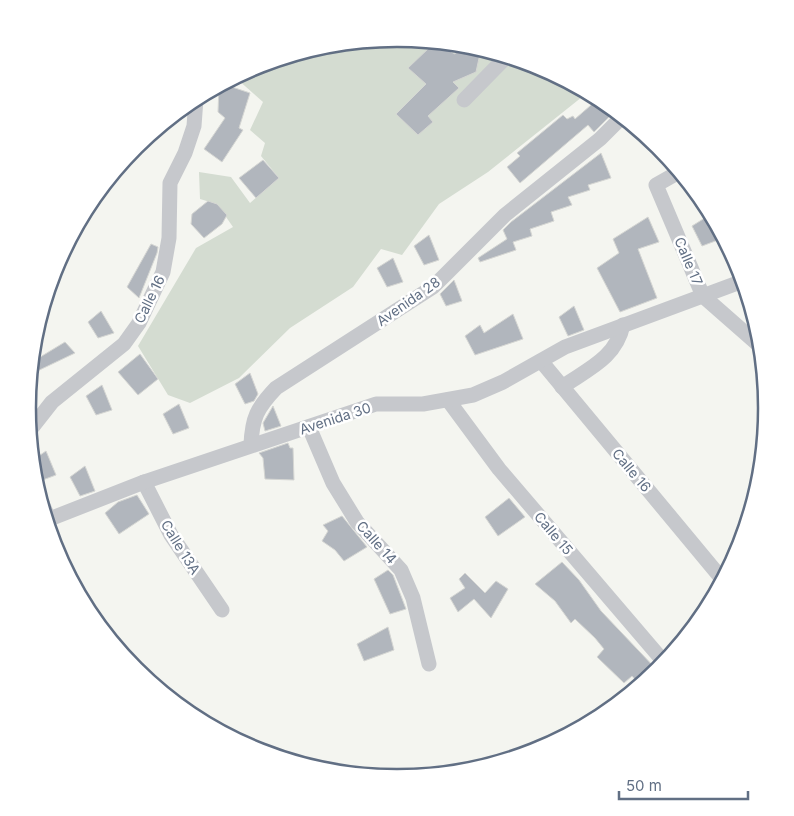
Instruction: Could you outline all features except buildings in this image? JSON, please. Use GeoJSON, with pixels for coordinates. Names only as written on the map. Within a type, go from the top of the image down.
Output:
{"type":"FeatureCollection","features":[{"type":"Feature","properties":{"kind":"street"},"geometry":{"type":"LineString","coordinates":[[464,100],[500,63]]}},
{"type":"Feature","properties":{"kind":"street","name":"Calle 16"},"geometry":{"type":"LineString","coordinates":[[37,422],[52,402],[124,344],[139,323],[163,272],[169,238],[170,183],[185,153],[194,126],[195,109]]}},
{"type":"Feature","properties":{"kind":"street","name":"Avenida 28"},"geometry":{"type":"LineString","coordinates":[[251,445],[252,424],[261,404],[276,388],[433,287],[504,215],[600,138],[617,122]]}},
{"type":"Feature","properties":{"kind":"street","name":"Calle 17"},"geometry":{"type":"LineString","coordinates":[[673,176],[656,185],[704,296],[751,338]]}},
{"type":"Feature","properties":{"kind":"street","name":"Avenida 30"},"geometry":{"type":"LineString","coordinates":[[53,517],[144,482],[376,404],[424,404],[448,400],[480,391],[565,347],[736,284]]}},
{"type":"Feature","properties":{"kind":"street"},"geometry":{"type":"LineString","coordinates":[[562,387],[608,356],[620,339],[623,325]]}},
{"type":"Feature","properties":{"kind":"street","name":"Calle 16"},"geometry":{"type":"LineString","coordinates":[[541,361],[718,574]]}},
{"type":"Feature","properties":{"kind":"street","name":"Calle 15"},"geometry":{"type":"LineString","coordinates":[[448,400],[499,469],[659,656]]}},
{"type":"Feature","properties":{"kind":"street","name":"Calle 14"},"geometry":{"type":"LineString","coordinates":[[309,426],[333,483],[357,522],[401,570],[413,598],[429,664]]}},
{"type":"Feature","properties":{"kind":"street","name":"Calle 13A"},"geometry":{"type":"LineString","coordinates":[[144,482],[171,535],[222,610]]}},
{"type":"Feature","properties":{"kind":"shaded area"},"geometry":{"type":"Polygon","coordinates":[[[397,47],[444,50],[513,66],[557,84],[581,98],[488,172],[439,204],[402,255],[381,249],[353,287],[290,328],[239,378],[190,403],[168,395],[138,346],[196,248],[233,227],[217,204],[200,199],[199,172],[231,177],[250,203],[279,178],[261,156],[265,143],[250,130],[263,102],[241,82],[269,71],[327,54],[350,50],[397,47]]]}}]}
